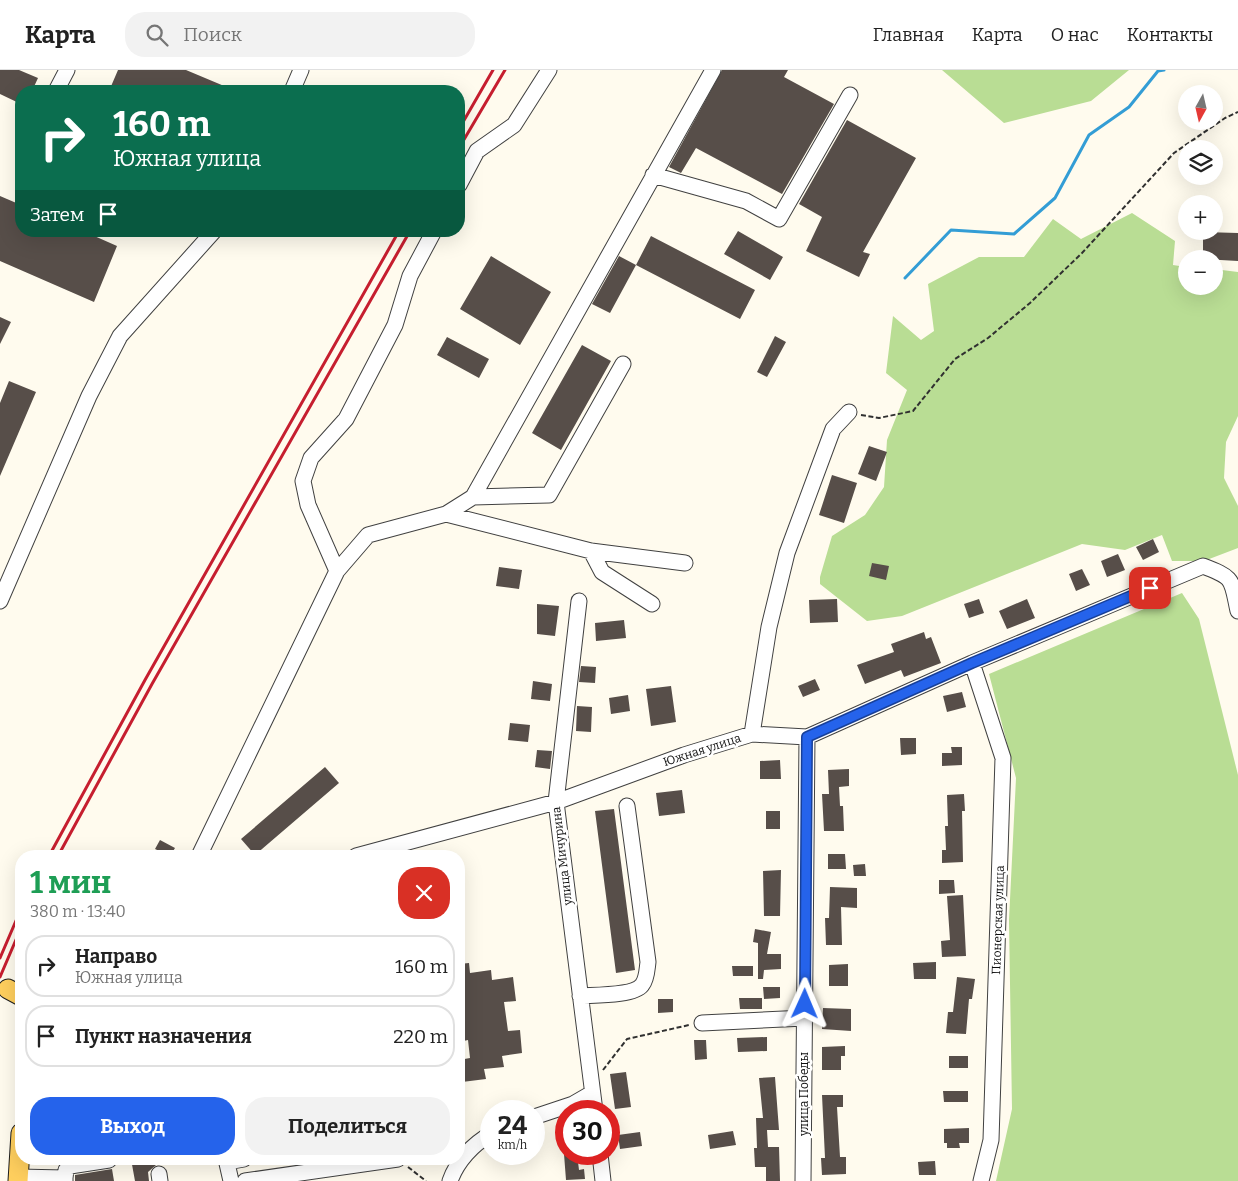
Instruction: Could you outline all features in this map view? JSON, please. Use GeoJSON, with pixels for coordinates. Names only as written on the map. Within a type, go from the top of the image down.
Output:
{"type":"FeatureCollection","features":[{"type":"Feature","properties":{"kind":"main road"},"geometry":{"type":"LineString","coordinates":[[18,1179],[19,1165]]}},
{"type":"Feature","properties":{"kind":"street"},"geometry":{"type":"LineString","coordinates":[[59,85],[67,70]]}},
{"type":"Feature","properties":{"kind":"street"},"geometry":{"type":"LineString","coordinates":[[295,85],[301,70]]}},
{"type":"Feature","properties":{"kind":"street"},"geometry":{"type":"LineString","coordinates":[[465,174],[477,151],[514,125],[549,70]]}},
{"type":"Feature","properties":{"kind":"street"},"geometry":{"type":"LineString","coordinates":[[205,850],[337,571],[368,535],[446,514],[473,497],[713,70]]}},
{"type":"Feature","properties":{"kind":"street"},"geometry":{"type":"LineString","coordinates":[[653,175],[746,201],[779,219],[850,95]]}},
{"type":"Feature","properties":{"kind":"street"},"geometry":{"type":"LineString","coordinates":[[0,601],[90,396],[120,336],[209,237]]}},
{"type":"Feature","properties":{"kind":"street"},"geometry":{"type":"LineString","coordinates":[[337,571],[308,505],[303,481],[311,458],[351,411],[395,325],[410,276],[431,237]]}},
{"type":"Feature","properties":{"kind":"street"},"geometry":{"type":"LineString","coordinates":[[473,497],[548,495],[623,364]]}},
{"type":"Feature","properties":{"kind":"street"},"geometry":{"type":"LineString","coordinates":[[752,734],[769,627],[787,553],[833,428],[849,412]]}},
{"type":"Feature","properties":{"kind":"street"},"geometry":{"type":"LineString","coordinates":[[446,514],[591,550],[685,563]]}},
{"type":"Feature","properties":{"kind":"street"},"geometry":{"type":"LineString","coordinates":[[591,550],[602,572],[652,604]]}},
{"type":"Feature","properties":{"kind":"street","name":"Южная улица"},"geometry":{"type":"LineString","coordinates":[[377,850],[529,807],[556,802],[684,755],[752,734],[807,737],[972,663],[1204,566],[1227,575],[1232,582],[1238,611]]}},
{"type":"Feature","properties":{"kind":"street","name":"улица Мичурина"},"geometry":{"type":"LineString","coordinates":[[579,601],[556,802],[594,1100]]}},
{"type":"Feature","properties":{"kind":"street","name":"Пионерская улица"},"geometry":{"type":"LineString","coordinates":[[972,663],[1003,758],[991,1140],[981,1181]]}},
{"type":"Feature","properties":{"kind":"street","name":"улица Победы"},"geometry":{"type":"LineString","coordinates":[[804,1181],[807,737]]}},
{"type":"Feature","properties":{"kind":"street"},"geometry":{"type":"LineString","coordinates":[[580,996],[635,991],[643,985],[647,973],[648,962],[627,806]]}},
{"type":"Feature","properties":{"kind":"street"},"geometry":{"type":"LineString","coordinates":[[702,1022],[805,1018]]}},
{"type":"Feature","properties":{"kind":"street"},"geometry":{"type":"LineString","coordinates":[[545,1113],[573,1104],[592,1089]]}},
{"type":"Feature","properties":{"kind":"street"},"geometry":{"type":"LineString","coordinates":[[465,1157],[480,1141]]}},
{"type":"Feature","properties":{"kind":"street"},"geometry":{"type":"LineString","coordinates":[[18,1179],[65,1180],[66,1170],[70,1166],[77,1165]]}},
{"type":"Feature","properties":{"kind":"street"},"geometry":{"type":"LineString","coordinates":[[227,1165],[231,1181]]}},
{"type":"Feature","properties":{"kind":"street"},"geometry":{"type":"LineString","coordinates":[[245,1181],[326,1165]]}},
{"type":"Feature","properties":{"kind":"street"},"geometry":{"type":"LineString","coordinates":[[450,1181],[454,1170],[458,1165]]}},
{"type":"Feature","properties":{"kind":"street"},"geometry":{"type":"LineString","coordinates":[[602,1165],[604,1181]]}},
{"type":"Feature","properties":{"kind":"path"},"geometry":{"type":"LineString","coordinates":[[849,412],[879,418],[913,411],[955,359],[988,338],[1030,303],[1082,253],[1174,153],[1225,118],[1238,112]]}},
{"type":"Feature","properties":{"kind":"path"},"geometry":{"type":"LineString","coordinates":[[592,1089],[627,1039],[702,1022]]}},
{"type":"Feature","properties":{"kind":"path"},"geometry":{"type":"LineString","coordinates":[[406,1165],[426,1181]]}},
{"type":"Feature","properties":{"kind":"green space"},"geometry":{"type":"Polygon","coordinates":[[[942,70],[1129,70],[1091,101],[1004,123],[942,70]]]}},
{"type":"Feature","properties":{"kind":"green space"},"geometry":{"type":"Polygon","coordinates":[[[1132,213],[1175,241],[1173,265],[1178,266],[1178,295],[1223,295],[1223,270],[1238,272],[1238,416],[1226,442],[1224,478],[1238,506],[1238,548],[1204,561],[1172,561],[1162,535],[1125,550],[1082,544],[902,616],[867,621],[820,584],[820,577],[832,536],[865,515],[884,487],[887,440],[907,390],[886,373],[893,316],[921,340],[934,331],[928,284],[979,257],[1024,257],[1053,219],[1081,239],[1132,213]]]}},
{"type":"Feature","properties":{"kind":"green space"},"geometry":{"type":"Polygon","coordinates":[[[1182,593],[1199,619],[1238,775],[1238,1181],[996,1181],[1012,1109],[1009,920],[1016,778],[989,674],[1182,593]]]}},
{"type":"Feature","properties":{"kind":"building"},"geometry":{"type":"Polygon","coordinates":[[[0,70],[19,70],[38,78],[35,85],[15,85],[15,101],[0,94],[0,70]]]}},
{"type":"Feature","properties":{"kind":"building"},"geometry":{"type":"Polygon","coordinates":[[[118,70],[186,70],[222,85],[112,85],[118,70]]]}},
{"type":"Feature","properties":{"kind":"building"},"geometry":{"type":"Polygon","coordinates":[[[722,70],[788,70],[784,77],[834,104],[782,194],[696,148],[681,173],[669,167],[722,70]]]}},
{"type":"Feature","properties":{"kind":"building"},"geometry":{"type":"Polygon","coordinates":[[[847,120],[916,158],[863,252],[870,254],[859,277],[806,251],[822,217],[799,204],[847,120]]]}},
{"type":"Feature","properties":{"kind":"building"},"geometry":{"type":"Polygon","coordinates":[[[0,196],[15,202],[15,237],[97,237],[117,246],[94,302],[0,261],[0,196]]]}},
{"type":"Feature","properties":{"kind":"building"},"geometry":{"type":"Polygon","coordinates":[[[738,231],[783,257],[770,280],[724,254],[738,231]]]}},
{"type":"Feature","properties":{"kind":"building"},"geometry":{"type":"Polygon","coordinates":[[[1223,233],[1238,233],[1238,261],[1223,260],[1223,250],[1203,250],[1203,240],[1223,240],[1223,233]]]}},
{"type":"Feature","properties":{"kind":"building"},"geometry":{"type":"Polygon","coordinates":[[[651,236],[755,290],[740,319],[636,265],[651,236]]]}},
{"type":"Feature","properties":{"kind":"building"},"geometry":{"type":"Polygon","coordinates":[[[491,256],[551,292],[520,345],[460,309],[491,256]]]}},
{"type":"Feature","properties":{"kind":"building"},"geometry":{"type":"Polygon","coordinates":[[[619,256],[636,265],[610,313],[592,304],[619,256]]]}},
{"type":"Feature","properties":{"kind":"building"},"geometry":{"type":"Polygon","coordinates":[[[0,317],[11,322],[0,344],[0,317]]]}},
{"type":"Feature","properties":{"kind":"building"},"geometry":{"type":"Polygon","coordinates":[[[775,336],[786,342],[767,377],[757,372],[775,336]]]}},
{"type":"Feature","properties":{"kind":"building"},"geometry":{"type":"Polygon","coordinates":[[[447,337],[489,359],[479,378],[437,355],[447,337]]]}},
{"type":"Feature","properties":{"kind":"building"},"geometry":{"type":"Polygon","coordinates":[[[582,345],[611,361],[561,450],[532,433],[582,345]]]}},
{"type":"Feature","properties":{"kind":"building"},"geometry":{"type":"Polygon","coordinates":[[[9,381],[36,392],[0,476],[0,403],[9,381]]]}},
{"type":"Feature","properties":{"kind":"building"},"geometry":{"type":"Polygon","coordinates":[[[869,446],[887,452],[876,481],[858,474],[869,446]]]}},
{"type":"Feature","properties":{"kind":"building"},"geometry":{"type":"Polygon","coordinates":[[[832,475],[857,483],[844,523],[819,515],[832,475]]]}},
{"type":"Feature","properties":{"kind":"building"},"geometry":{"type":"Polygon","coordinates":[[[1153,539],[1159,552],[1143,560],[1136,547],[1153,539]]]}},
{"type":"Feature","properties":{"kind":"building"},"geometry":{"type":"Polygon","coordinates":[[[1118,554],[1125,570],[1107,577],[1101,561],[1118,554]]]}},
{"type":"Feature","properties":{"kind":"building"},"geometry":{"type":"Polygon","coordinates":[[[872,563],[889,566],[886,580],[869,576],[872,563]]]}},
{"type":"Feature","properties":{"kind":"building"},"geometry":{"type":"Polygon","coordinates":[[[499,567],[522,570],[519,589],[496,586],[499,567]]]}},
{"type":"Feature","properties":{"kind":"building"},"geometry":{"type":"Polygon","coordinates":[[[1082,569],[1090,585],[1076,591],[1069,574],[1082,569]]]}},
{"type":"Feature","properties":{"kind":"building"},"geometry":{"type":"Polygon","coordinates":[[[837,599],[838,622],[810,623],[809,600],[837,599]]]}},
{"type":"Feature","properties":{"kind":"building"},"geometry":{"type":"Polygon","coordinates":[[[979,599],[984,613],[969,618],[964,604],[979,599]]]}},
{"type":"Feature","properties":{"kind":"building"},"geometry":{"type":"Polygon","coordinates":[[[1027,599],[1035,618],[1007,629],[999,611],[1027,599]]]}},
{"type":"Feature","properties":{"kind":"building"},"geometry":{"type":"Polygon","coordinates":[[[537,604],[559,606],[555,636],[537,634],[537,604]]]}},
{"type":"Feature","properties":{"kind":"building"},"geometry":{"type":"Polygon","coordinates":[[[624,620],[626,638],[596,641],[595,623],[624,620]]]}},
{"type":"Feature","properties":{"kind":"building"},"geometry":{"type":"Polygon","coordinates":[[[924,632],[926,639],[931,637],[941,663],[904,677],[901,670],[865,684],[857,665],[894,652],[891,644],[924,632]]]}},
{"type":"Feature","properties":{"kind":"building"},"geometry":{"type":"Polygon","coordinates":[[[581,666],[596,667],[595,683],[579,682],[581,666]]]}},
{"type":"Feature","properties":{"kind":"building"},"geometry":{"type":"Polygon","coordinates":[[[815,679],[820,690],[803,697],[798,686],[815,679]]]}},
{"type":"Feature","properties":{"kind":"building"},"geometry":{"type":"Polygon","coordinates":[[[533,681],[552,684],[550,701],[531,699],[533,681]]]}},
{"type":"Feature","properties":{"kind":"building"},"geometry":{"type":"Polygon","coordinates":[[[671,686],[676,722],[651,726],[646,689],[671,686]]]}},
{"type":"Feature","properties":{"kind":"building"},"geometry":{"type":"Polygon","coordinates":[[[962,692],[966,707],[947,712],[943,696],[962,692]]]}},
{"type":"Feature","properties":{"kind":"building"},"geometry":{"type":"Polygon","coordinates":[[[628,695],[630,711],[611,714],[609,698],[628,695]]]}},
{"type":"Feature","properties":{"kind":"building"},"geometry":{"type":"Polygon","coordinates":[[[577,706],[592,707],[591,732],[576,731],[577,706]]]}},
{"type":"Feature","properties":{"kind":"building"},"geometry":{"type":"Polygon","coordinates":[[[510,723],[530,725],[528,742],[508,740],[510,723]]]}},
{"type":"Feature","properties":{"kind":"building"},"geometry":{"type":"Polygon","coordinates":[[[900,738],[916,738],[916,754],[901,755],[900,738]]]}},
{"type":"Feature","properties":{"kind":"building"},"geometry":{"type":"Polygon","coordinates":[[[951,747],[962,747],[962,765],[942,766],[942,753],[952,753],[951,747]]]}},
{"type":"Feature","properties":{"kind":"building"},"geometry":{"type":"Polygon","coordinates":[[[537,750],[552,751],[550,769],[535,767],[537,750]]]}},
{"type":"Feature","properties":{"kind":"building"},"geometry":{"type":"Polygon","coordinates":[[[780,760],[781,779],[760,779],[760,761],[780,760]]]}},
{"type":"Feature","properties":{"kind":"building"},"geometry":{"type":"Polygon","coordinates":[[[325,767],[339,783],[261,850],[251,850],[241,839],[325,767]]]}},
{"type":"Feature","properties":{"kind":"building"},"geometry":{"type":"Polygon","coordinates":[[[849,769],[849,786],[839,787],[840,806],[843,806],[844,831],[824,831],[822,794],[829,794],[828,770],[849,769]]]}},
{"type":"Feature","properties":{"kind":"building"},"geometry":{"type":"Polygon","coordinates":[[[682,790],[685,813],[659,816],[656,793],[682,790]]]}},
{"type":"Feature","properties":{"kind":"building"},"geometry":{"type":"Polygon","coordinates":[[[964,794],[965,811],[962,811],[963,862],[942,863],[942,850],[946,850],[945,826],[948,826],[947,795],[964,794]]]}},
{"type":"Feature","properties":{"kind":"building"},"geometry":{"type":"Polygon","coordinates":[[[614,809],[635,970],[616,973],[595,811],[614,809]]]}},
{"type":"Feature","properties":{"kind":"building"},"geometry":{"type":"Polygon","coordinates":[[[766,811],[780,811],[780,829],[766,829],[766,811]]]}},
{"type":"Feature","properties":{"kind":"building"},"geometry":{"type":"Polygon","coordinates":[[[160,840],[175,848],[174,850],[155,849],[160,840]]]}},
{"type":"Feature","properties":{"kind":"building"},"geometry":{"type":"Polygon","coordinates":[[[828,854],[845,854],[846,869],[828,869],[828,854]]]}},
{"type":"Feature","properties":{"kind":"building"},"geometry":{"type":"Polygon","coordinates":[[[865,864],[866,876],[854,876],[853,865],[865,864]]]}},
{"type":"Feature","properties":{"kind":"building"},"geometry":{"type":"Polygon","coordinates":[[[781,870],[780,916],[764,916],[763,871],[781,870]]]}},
{"type":"Feature","properties":{"kind":"building"},"geometry":{"type":"Polygon","coordinates":[[[939,880],[954,880],[955,893],[939,894],[939,880]]]}},
{"type":"Feature","properties":{"kind":"building"},"geometry":{"type":"Polygon","coordinates":[[[830,887],[857,888],[857,908],[841,907],[842,945],[826,945],[825,918],[829,918],[830,887]]]}},
{"type":"Feature","properties":{"kind":"building"},"geometry":{"type":"Polygon","coordinates":[[[963,895],[966,956],[942,957],[941,941],[950,940],[947,896],[963,895]]]}},
{"type":"Feature","properties":{"kind":"building"},"geometry":{"type":"Polygon","coordinates":[[[755,929],[771,932],[767,954],[781,954],[781,969],[764,970],[763,979],[758,979],[758,943],[753,942],[755,929]]]}},
{"type":"Feature","properties":{"kind":"building"},"geometry":{"type":"Polygon","coordinates":[[[936,962],[936,979],[914,979],[913,963],[936,962]]]}},
{"type":"Feature","properties":{"kind":"building"},"geometry":{"type":"Polygon","coordinates":[[[465,963],[469,963],[470,973],[491,970],[492,980],[513,977],[516,1001],[504,1002],[508,1031],[520,1030],[522,1053],[502,1056],[504,1067],[484,1069],[486,1079],[465,1082],[465,1059],[470,1058],[468,1040],[465,1041],[465,963]]]}},
{"type":"Feature","properties":{"kind":"building"},"geometry":{"type":"Polygon","coordinates":[[[848,964],[848,986],[829,986],[829,965],[848,964]]]}},
{"type":"Feature","properties":{"kind":"building"},"geometry":{"type":"Polygon","coordinates":[[[732,966],[753,966],[753,976],[733,976],[732,966]]]}},
{"type":"Feature","properties":{"kind":"building"},"geometry":{"type":"Polygon","coordinates":[[[957,977],[975,979],[972,999],[969,999],[966,1034],[946,1033],[948,1012],[953,1012],[957,977]]]}},
{"type":"Feature","properties":{"kind":"building"},"geometry":{"type":"Polygon","coordinates":[[[763,987],[780,987],[780,998],[764,999],[763,987]]]}},
{"type":"Feature","properties":{"kind":"building"},"geometry":{"type":"Polygon","coordinates":[[[739,998],[762,998],[762,1009],[740,1009],[739,998]]]}},
{"type":"Feature","properties":{"kind":"building"},"geometry":{"type":"Polygon","coordinates":[[[658,999],[673,999],[673,1012],[658,1013],[658,999]]]}},
{"type":"Feature","properties":{"kind":"building"},"geometry":{"type":"Polygon","coordinates":[[[823,1008],[851,1009],[851,1031],[822,1029],[823,1008]]]}},
{"type":"Feature","properties":{"kind":"building"},"geometry":{"type":"Polygon","coordinates":[[[767,1037],[767,1051],[738,1052],[737,1038],[767,1037]]]}},
{"type":"Feature","properties":{"kind":"building"},"geometry":{"type":"Polygon","coordinates":[[[694,1040],[706,1040],[707,1059],[695,1060],[694,1040]]]}},
{"type":"Feature","properties":{"kind":"building"},"geometry":{"type":"Polygon","coordinates":[[[845,1046],[845,1056],[841,1056],[841,1070],[822,1070],[822,1047],[845,1046]]]}},
{"type":"Feature","properties":{"kind":"building"},"geometry":{"type":"Polygon","coordinates":[[[949,1056],[968,1056],[968,1068],[949,1068],[949,1056]]]}},
{"type":"Feature","properties":{"kind":"building"},"geometry":{"type":"Polygon","coordinates":[[[626,1072],[631,1107],[620,1108],[620,1100],[614,1100],[610,1074],[626,1072]]]}},
{"type":"Feature","properties":{"kind":"building"},"geometry":{"type":"Polygon","coordinates":[[[775,1077],[779,1130],[767,1130],[768,1147],[779,1147],[780,1181],[766,1181],[766,1167],[755,1167],[754,1148],[757,1148],[756,1118],[763,1118],[759,1078],[775,1077]]]}},
{"type":"Feature","properties":{"kind":"building"},"geometry":{"type":"Polygon","coordinates":[[[943,1091],[968,1091],[968,1102],[944,1102],[943,1091]]]}},
{"type":"Feature","properties":{"kind":"building"},"geometry":{"type":"Polygon","coordinates":[[[822,1095],[843,1095],[843,1107],[837,1107],[840,1157],[846,1157],[846,1174],[822,1175],[821,1158],[825,1158],[822,1095]]]}},
{"type":"Feature","properties":{"kind":"building"},"geometry":{"type":"Polygon","coordinates":[[[969,1128],[969,1143],[959,1143],[960,1148],[947,1148],[947,1143],[944,1143],[944,1129],[969,1128]]]}},
{"type":"Feature","properties":{"kind":"building"},"geometry":{"type":"Polygon","coordinates":[[[733,1131],[736,1145],[710,1149],[708,1135],[733,1131]]]}},
{"type":"Feature","properties":{"kind":"building"},"geometry":{"type":"Polygon","coordinates":[[[640,1132],[642,1146],[620,1149],[620,1135],[640,1132]]]}},
{"type":"Feature","properties":{"kind":"building"},"geometry":{"type":"Polygon","coordinates":[[[935,1161],[936,1175],[919,1175],[918,1162],[935,1161]]]}},
{"type":"Feature","properties":{"kind":"building"},"geometry":{"type":"Polygon","coordinates":[[[132,1165],[156,1165],[148,1172],[149,1181],[135,1181],[132,1165]]]}},
{"type":"Feature","properties":{"kind":"building"},"geometry":{"type":"Polygon","coordinates":[[[565,1165],[578,1165],[579,1170],[584,1169],[585,1179],[566,1180],[565,1165]]]}},
{"type":"Feature","properties":{"kind":"building"},"geometry":{"type":"Polygon","coordinates":[[[112,1169],[114,1181],[75,1181],[75,1175],[112,1169]]]}},
{"type":"Feature","properties":{"kind":"waterway"},"geometry":{"type":"LineString","coordinates":[[905,278],[951,230],[1014,234],[1055,198],[1089,135],[1129,107],[1158,71],[1164,70]]}},
{"type":"Feature","properties":{"kind":"railway"},"geometry":{"type":"LineString","coordinates":[[465,119],[493,70]]}},
{"type":"Feature","properties":{"kind":"railway"},"geometry":{"type":"LineString","coordinates":[[465,138],[505,70]]}},
{"type":"Feature","properties":{"kind":"railway"},"geometry":{"type":"LineString","coordinates":[[52,850],[145,680],[396,237]]}},
{"type":"Feature","properties":{"kind":"railway"},"geometry":{"type":"LineString","coordinates":[[61,850],[152,684],[407,237]]}},
{"type":"Feature","properties":{"kind":"railway"},"geometry":{"type":"LineString","coordinates":[[0,958],[15,923]]}},
{"type":"Feature","properties":{"kind":"railway"},"geometry":{"type":"LineString","coordinates":[[0,977],[15,942]]}},
{"type":"Feature","properties":{"kind":"route"},"geometry":{"type":"LineString","coordinates":[[805,1004],[807,737],[972,663],[1150,588]]}}]}
